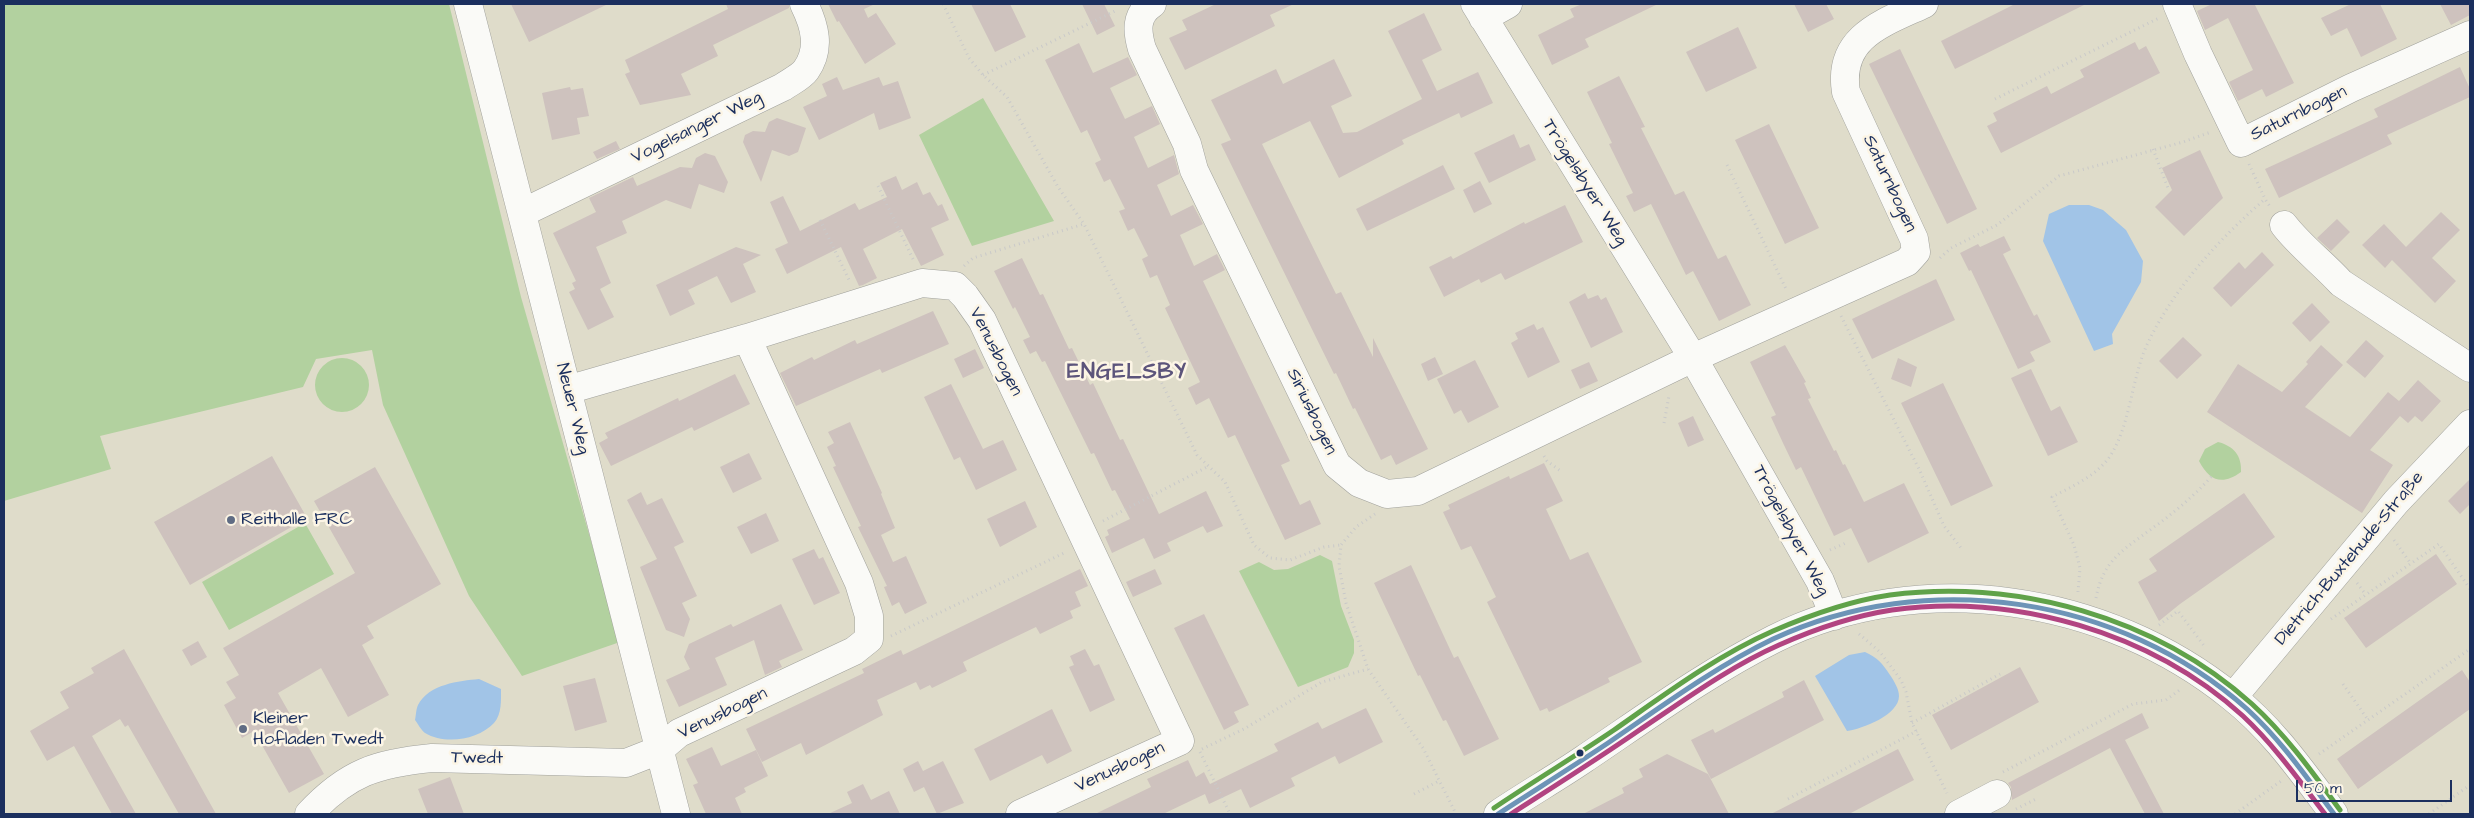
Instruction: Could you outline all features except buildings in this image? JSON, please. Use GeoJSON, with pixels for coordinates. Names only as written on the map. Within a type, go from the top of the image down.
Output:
{"type":"FeatureCollection","features":[{"type":"Feature","properties":{"kind":"street","name":"Neuer Weg"},"geometry":{"type":"LineString","coordinates":[[468,4],[676,814]]}},
{"type":"Feature","properties":{"kind":"street","name":"Vogelsanger Weg"},"geometry":{"type":"LineString","coordinates":[[522,213],[784,87],[805,71],[816,48],[813,22],[804,4]]}},
{"type":"Feature","properties":{"kind":"street"},"geometry":{"type":"LineString","coordinates":[[1479,11],[1508,4]]}},
{"type":"Feature","properties":{"kind":"street","name":"Saturnbogen"},"geometry":{"type":"LineString","coordinates":[[1692,358],[1906,262],[1916,252],[1914,239],[1846,92],[1843,75],[1854,45],[1887,22],[1924,4]]}},
{"type":"Feature","properties":{"kind":"street","name":"Saturnbogen"},"geometry":{"type":"LineString","coordinates":[[2178,6],[2198,54],[2236,133],[2351,88],[2470,35]]}},
{"type":"Feature","properties":{"kind":"street","name":"Trögelsbyer Weg"},"geometry":{"type":"LineString","coordinates":[[1479,11],[1692,358],[1820,581],[1834,616],[1893,603],[1957,597],[2025,604],[2084,618],[2140,639],[2195,670],[2233,697],[2273,734],[2334,814]]}},
{"type":"Feature","properties":{"kind":"street","name":"Siriusbogen"},"geometry":{"type":"LineString","coordinates":[[1146,12],[1137,34],[1142,50],[1187,144],[1194,170],[1337,465],[1359,483],[1387,494],[1418,491],[1692,358]]}},
{"type":"Feature","properties":{"kind":"street"},"geometry":{"type":"LineString","coordinates":[[2284,225],[2301,246],[2325,265],[2341,283],[2470,368]]}},
{"type":"Feature","properties":{"kind":"street"},"geometry":{"type":"LineString","coordinates":[[567,390],[746,338],[922,283],[955,286]]}},
{"type":"Feature","properties":{"kind":"street","name":"Venusbogen"},"geometry":{"type":"LineString","coordinates":[[955,286],[965,296],[982,320],[1083,537],[1189,746],[1020,814]]}},
{"type":"Feature","properties":{"kind":"street"},"geometry":{"type":"LineString","coordinates":[[746,338],[859,582],[869,616],[869,639]]}},
{"type":"Feature","properties":{"kind":"street","name":"Dietrich-Buxtehude-Straße"},"geometry":{"type":"LineString","coordinates":[[2233,697],[2396,502],[2470,424]]}},
{"type":"Feature","properties":{"kind":"street"},"geometry":{"type":"LineString","coordinates":[[1498,814],[1671,700],[1774,639],[1834,616]]}},
{"type":"Feature","properties":{"kind":"street","name":"Venusbogen"},"geometry":{"type":"LineString","coordinates":[[659,750],[679,733],[854,652],[869,639]]}},
{"type":"Feature","properties":{"kind":"street","name":"Twedt"},"geometry":{"type":"LineString","coordinates":[[309,814],[338,785],[373,768],[403,760],[432,758],[626,763],[659,750]]}},
{"type":"Feature","properties":{"kind":"street"},"geometry":{"type":"LineString","coordinates":[[1954,806],[2006,802]]}},
{"type":"Feature","properties":{"kind":"path"},"geometry":{"type":"LineString","coordinates":[[943,4],[970,58],[983,75],[1006,97],[1058,187],[1084,224],[1197,455],[1225,482],[1254,545],[1270,558],[1290,560],[1324,547],[1341,545]]}},
{"type":"Feature","properties":{"kind":"path"},"geometry":{"type":"LineString","coordinates":[[1995,99],[2178,6]]}},
{"type":"Feature","properties":{"kind":"path"},"geometry":{"type":"LineString","coordinates":[[983,75],[1121,8],[1146,12]]}},
{"type":"Feature","properties":{"kind":"path"},"geometry":{"type":"LineString","coordinates":[[1940,258],[1951,248],[1996,225],[2059,176],[2153,149],[2236,133],[2264,199],[2284,225]]}},
{"type":"Feature","properties":{"kind":"path"},"geometry":{"type":"LineString","coordinates":[[2153,149],[2168,188]]}},
{"type":"Feature","properties":{"kind":"path"},"geometry":{"type":"LineString","coordinates":[[1727,165],[1796,312]]}},
{"type":"Feature","properties":{"kind":"path"},"geometry":{"type":"LineString","coordinates":[[878,186],[916,266],[922,283]]}},
{"type":"Feature","properties":{"kind":"path"},"geometry":{"type":"LineString","coordinates":[[2084,618],[2080,568],[2074,546],[2052,497],[2091,474],[2109,458],[2127,414],[2146,347],[2168,308],[2200,264],[2264,199]]}},
{"type":"Feature","properties":{"kind":"path"},"geometry":{"type":"LineString","coordinates":[[820,220],[860,302]]}},
{"type":"Feature","properties":{"kind":"path"},"geometry":{"type":"LineString","coordinates":[[955,286],[959,270],[973,258],[1084,224]]}},
{"type":"Feature","properties":{"kind":"path"},"geometry":{"type":"LineString","coordinates":[[1831,296],[1920,471],[1944,526],[1961,548]]}},
{"type":"Feature","properties":{"kind":"path"},"geometry":{"type":"LineString","coordinates":[[869,639],[895,635],[1069,551],[1098,523],[1209,466]]}},
{"type":"Feature","properties":{"kind":"path"},"geometry":{"type":"LineString","coordinates":[[2084,618],[2108,566],[2122,550],[2175,511],[2212,476]]}},
{"type":"Feature","properties":{"kind":"path"},"geometry":{"type":"LineString","coordinates":[[1380,509],[1356,526],[1341,545],[1339,566],[1346,603],[1368,669],[1423,748],[1456,814]]}},
{"type":"Feature","properties":{"kind":"path"},"geometry":{"type":"LineString","coordinates":[[2326,623],[2439,544],[2470,589]]}},
{"type":"Feature","properties":{"kind":"path"},"geometry":{"type":"LineString","coordinates":[[1834,616],[1868,640],[1901,680],[1906,692],[1912,723],[1954,806]]}},
{"type":"Feature","properties":{"kind":"path"},"geometry":{"type":"LineString","coordinates":[[2235,814],[2470,649]]}},
{"type":"Feature","properties":{"kind":"path"},"geometry":{"type":"LineString","coordinates":[[1230,814],[1189,746],[1244,729],[1322,682],[1368,669]]}},
{"type":"Feature","properties":{"kind":"path"},"geometry":{"type":"LineString","coordinates":[[2038,798],[2006,802],[1989,779],[2133,704],[2166,700],[2179,692],[2195,670]]}},
{"type":"Feature","properties":{"kind":"path"},"geometry":{"type":"LineString","coordinates":[[1912,723],[2000,674]]}},
{"type":"Feature","properties":{"kind":"path"},"geometry":{"type":"LineString","coordinates":[[2343,684],[2368,720]]}},
{"type":"Feature","properties":{"kind":"path"},"geometry":{"type":"LineString","coordinates":[[1788,799],[1917,731]]}},
{"type":"Feature","properties":{"kind":"path"},"geometry":{"type":"LineString","coordinates":[[1414,794],[1439,781]]}},
{"type":"Feature","properties":{"kind":"path"},"geometry":{"type":"LineString","coordinates":[[2428,814],[2470,785]]}},
{"type":"Feature","properties":{"kind":"green space"},"geometry":{"type":"Polygon","coordinates":[[[4,4],[449,4],[521,297],[620,642],[522,676],[469,596],[383,405],[372,350],[316,359],[303,387],[100,436],[111,469],[4,501],[4,4]]]}},
{"type":"Feature","properties":{"kind":"green space"},"geometry":{"type":"Polygon","coordinates":[[[983,98],[1054,221],[972,246],[919,135],[983,98]]]}},
{"type":"Feature","properties":{"kind":"green space"},"geometry":{"type":"Polygon","coordinates":[[[342,358],[352,360],[361,366],[367,375],[369,385],[367,395],[361,404],[352,410],[342,412],[332,410],[323,404],[317,395],[315,385],[317,375],[323,366],[332,360],[342,358]]]}},
{"type":"Feature","properties":{"kind":"green space"},"geometry":{"type":"Polygon","coordinates":[[[2218,442],[2236,452],[2241,466],[2241,472],[2223,480],[2212,477],[2199,461],[2205,449],[2218,442]]]}},
{"type":"Feature","properties":{"kind":"green space"},"geometry":{"type":"Polygon","coordinates":[[[305,523],[334,574],[229,630],[202,582],[305,523]]]}},
{"type":"Feature","properties":{"kind":"green space"},"geometry":{"type":"Polygon","coordinates":[[[1320,555],[1332,561],[1341,606],[1354,640],[1354,653],[1348,667],[1298,687],[1239,571],[1259,562],[1274,570],[1288,569],[1320,555]]]}},
{"type":"Feature","properties":{"kind":"water"},"geometry":{"type":"Polygon","coordinates":[[[2069,205],[2089,205],[2103,210],[2126,230],[2143,261],[2141,282],[2112,334],[2113,344],[2094,351],[2043,241],[2049,214],[2069,205]]]}},
{"type":"Feature","properties":{"kind":"water"},"geometry":{"type":"Polygon","coordinates":[[[1865,652],[1877,659],[1885,667],[1896,685],[1899,696],[1897,703],[1887,715],[1870,724],[1847,731],[1815,676],[1849,655],[1865,652]]]}},
{"type":"Feature","properties":{"kind":"water"},"geometry":{"type":"Polygon","coordinates":[[[479,679],[501,689],[500,711],[494,723],[487,729],[470,737],[451,740],[433,737],[422,730],[415,720],[417,707],[429,692],[445,685],[479,679]]]}},
{"type":"Feature","properties":{"kind":"transit line"},"geometry":{"type":"LineString","coordinates":[[1494,808],[1711,664],[1752,641],[1801,619],[1845,605],[1890,595],[1938,592],[1987,593],[2035,600],[2083,611],[2129,627],[2173,648],[2214,674],[2252,704],[2299,755],[2340,810]]}},
{"type":"Feature","properties":{"kind":"transit line"},"geometry":{"type":"LineString","coordinates":[[1498,814],[1710,674],[1773,639],[1832,617],[1894,604],[1957,600],[2020,605],[2082,618],[2141,640],[2196,671],[2247,709],[2271,733],[2334,814]]}},
{"type":"Feature","properties":{"kind":"transit line"},"geometry":{"type":"LineString","coordinates":[[1511,814],[1707,685],[1760,654],[1806,634],[1849,619],[1892,610],[1938,606],[1985,608],[2032,614],[2079,625],[2124,641],[2166,662],[2207,687],[2243,716],[2276,751],[2325,814]]}},
{"type":"Feature","properties":{"kind":"place","name":"Reithalle FRC"},"geometry":{"type":"Point","coordinates":[231,520]}},
{"type":"Feature","properties":{"kind":"place","name":"Kleiner Hofladen Twedt"},"geometry":{"type":"Point","coordinates":[243,729]}},
{"type":"Feature","properties":{"kind":"district","name":"ENGELSBY"},"geometry":{"type":"Point","coordinates":[1127,373]}}]}
